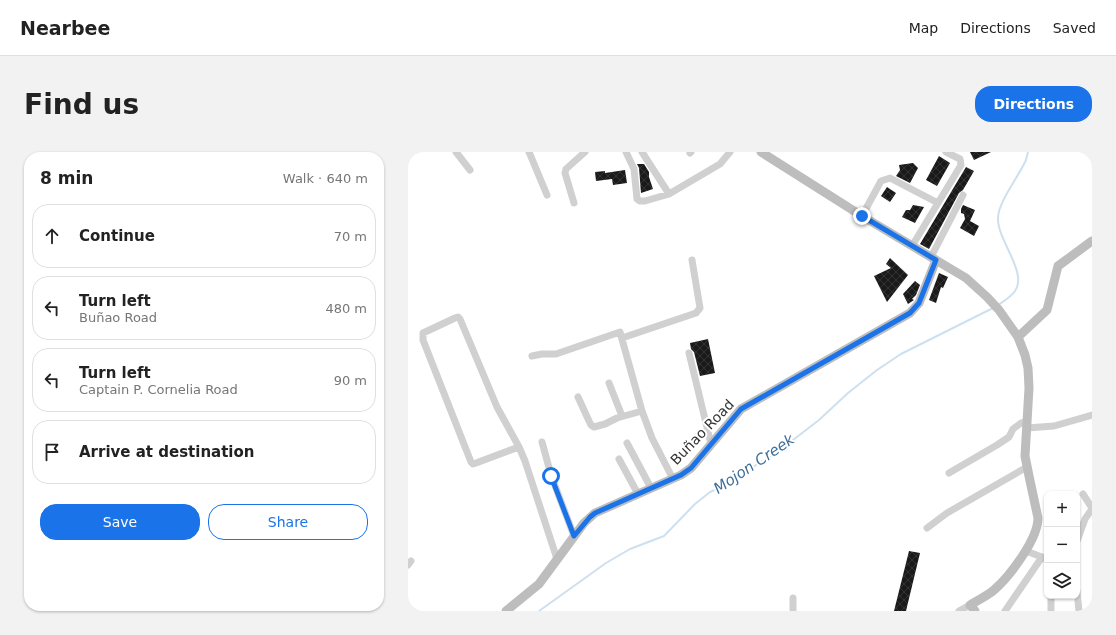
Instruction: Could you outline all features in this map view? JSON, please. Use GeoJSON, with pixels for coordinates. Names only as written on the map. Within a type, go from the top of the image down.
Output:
{"type":"FeatureCollection","features":[{"type":"Feature","properties":{"kind":"street"},"geometry":{"type":"LineString","coordinates":[[456,152],[470,170]]}},
{"type":"Feature","properties":{"kind":"street"},"geometry":{"type":"LineString","coordinates":[[574,203],[565,173],[566,169],[585,152]]}},
{"type":"Feature","properties":{"kind":"street"},"geometry":{"type":"LineString","coordinates":[[626,152],[634,170],[637,198],[640,201],[669,194],[720,164],[730,152]]}},
{"type":"Feature","properties":{"kind":"street"},"geometry":{"type":"LineString","coordinates":[[642,152],[669,194]]}},
{"type":"Feature","properties":{"kind":"street"},"geometry":{"type":"LineString","coordinates":[[761,152],[862,216],[966,278],[987,296],[1018,337],[1028,368],[1029,388],[1025,446],[1027,467],[1038,518],[1037,530],[1026,551],[994,589],[972,608],[959,611]]}},
{"type":"Feature","properties":{"kind":"street"},"geometry":{"type":"LineString","coordinates":[[912,246],[962,163],[960,159],[946,152]]}},
{"type":"Feature","properties":{"kind":"street"},"geometry":{"type":"LineString","coordinates":[[530,154],[547,195]]}},
{"type":"Feature","properties":{"kind":"street"},"geometry":{"type":"LineString","coordinates":[[862,216],[881,181],[890,178],[938,203]]}},
{"type":"Feature","properties":{"kind":"street"},"geometry":{"type":"LineString","coordinates":[[934,259],[963,195]]}},
{"type":"Feature","properties":{"kind":"street"},"geometry":{"type":"LineString","coordinates":[[1018,337],[1047,310],[1058,266],[1092,241]]}},
{"type":"Feature","properties":{"kind":"street","name":"Buñao Road"},"geometry":{"type":"LineString","coordinates":[[506,611],[539,584],[574,536],[595,513],[651,488],[673,480],[681,475],[691,468],[741,409],[910,313],[919,303],[934,259]]}},
{"type":"Feature","properties":{"kind":"street"},"geometry":{"type":"LineString","coordinates":[[622,338],[696,313],[700,308],[700,304],[692,260]]}},
{"type":"Feature","properties":{"kind":"street"},"geometry":{"type":"LineString","coordinates":[[519,447],[473,464],[471,462],[423,340],[423,333],[455,318],[458,317],[460,319],[497,407],[519,447],[525,461],[557,558]]}},
{"type":"Feature","properties":{"kind":"street"},"geometry":{"type":"LineString","coordinates":[[532,356],[538,354],[556,354],[620,332],[642,411],[652,438],[673,480]]}},
{"type":"Feature","properties":{"kind":"street"},"geometry":{"type":"LineString","coordinates":[[689,353],[711,444]]}},
{"type":"Feature","properties":{"kind":"street"},"geometry":{"type":"LineString","coordinates":[[609,383],[622,416]]}},
{"type":"Feature","properties":{"kind":"street"},"geometry":{"type":"LineString","coordinates":[[578,397],[591,425],[594,427],[622,416],[642,411]]}},
{"type":"Feature","properties":{"kind":"street"},"geometry":{"type":"LineString","coordinates":[[949,473],[1009,437],[1013,429],[1021,423],[1054,426],[1092,415]]}},
{"type":"Feature","properties":{"kind":"street"},"geometry":{"type":"LineString","coordinates":[[542,442],[551,476],[574,536]]}},
{"type":"Feature","properties":{"kind":"street"},"geometry":{"type":"LineString","coordinates":[[626,443],[651,488]]}},
{"type":"Feature","properties":{"kind":"street"},"geometry":{"type":"LineString","coordinates":[[619,459],[638,494]]}},
{"type":"Feature","properties":{"kind":"street"},"geometry":{"type":"LineString","coordinates":[[927,528],[964,503],[1027,467]]}},
{"type":"Feature","properties":{"kind":"street"},"geometry":{"type":"LineString","coordinates":[[1080,533],[1085,519],[1092,509],[1083,494]]}},
{"type":"Feature","properties":{"kind":"street"},"geometry":{"type":"LineString","coordinates":[[1026,551],[1044,558]]}},
{"type":"Feature","properties":{"kind":"street"},"geometry":{"type":"LineString","coordinates":[[1006,611],[1044,559]]}},
{"type":"Feature","properties":{"kind":"street"},"geometry":{"type":"LineString","coordinates":[[793,598],[794,611]]}},
{"type":"Feature","properties":{"kind":"street"},"geometry":{"type":"LineString","coordinates":[[1051,599],[1051,611]]}},
{"type":"Feature","properties":{"kind":"street"},"geometry":{"type":"LineString","coordinates":[[1078,599],[1079,611]]}},
{"type":"Feature","properties":{"kind":"building"},"geometry":{"type":"Polygon","coordinates":[[[970,152],[991,152],[974,160],[970,152]]]}},
{"type":"Feature","properties":{"kind":"building"},"geometry":{"type":"Polygon","coordinates":[[[939,156],[950,163],[937,186],[926,180],[939,156]]]}},
{"type":"Feature","properties":{"kind":"building"},"geometry":{"type":"Polygon","coordinates":[[[913,163],[918,168],[910,183],[896,176],[900,170],[899,165],[913,163]]]}},
{"type":"Feature","properties":{"kind":"building"},"geometry":{"type":"Polygon","coordinates":[[[637,164],[644,164],[649,172],[653,189],[641,193],[639,168],[637,164]]]}},
{"type":"Feature","properties":{"kind":"building"},"geometry":{"type":"Polygon","coordinates":[[[966,167],[974,171],[963,190],[959,193],[929,249],[920,244],[966,167]]]}},
{"type":"Feature","properties":{"kind":"building"},"geometry":{"type":"Polygon","coordinates":[[[625,170],[627,183],[613,185],[612,179],[596,181],[595,172],[605,171],[605,173],[625,170]]]}},
{"type":"Feature","properties":{"kind":"building"},"geometry":{"type":"Polygon","coordinates":[[[887,187],[896,193],[890,202],[881,196],[887,187]]]}},
{"type":"Feature","properties":{"kind":"building"},"geometry":{"type":"Polygon","coordinates":[[[913,205],[924,207],[915,223],[902,217],[906,210],[910,210],[913,205]]]}},
{"type":"Feature","properties":{"kind":"building"},"geometry":{"type":"Polygon","coordinates":[[[963,205],[975,210],[970,221],[979,226],[974,236],[960,228],[965,219],[964,214],[961,213],[963,205]]]}},
{"type":"Feature","properties":{"kind":"building"},"geometry":{"type":"Polygon","coordinates":[[[890,258],[908,275],[887,302],[874,276],[891,268],[886,264],[890,258]]]}},
{"type":"Feature","properties":{"kind":"building"},"geometry":{"type":"Polygon","coordinates":[[[939,273],[948,277],[943,288],[941,287],[936,303],[929,300],[939,273]]]}},
{"type":"Feature","properties":{"kind":"building"},"geometry":{"type":"Polygon","coordinates":[[[915,281],[920,285],[916,295],[912,299],[914,300],[908,304],[903,294],[915,281]]]}},
{"type":"Feature","properties":{"kind":"building"},"geometry":{"type":"Polygon","coordinates":[[[708,339],[715,373],[700,376],[694,352],[691,349],[690,343],[708,339]]]}},
{"type":"Feature","properties":{"kind":"building"},"geometry":{"type":"Polygon","coordinates":[[[909,551],[920,553],[906,611],[894,611],[909,551]]]}},
{"type":"Feature","properties":{"kind":"waterway","name":"Mojon Creek"},"geometry":{"type":"LineString","coordinates":[[998,305],[1015,291],[1018,283],[1018,275],[1015,265],[999,227],[999,212],[1001,204],[1023,166],[1028,152]]}},
{"type":"Feature","properties":{"kind":"waterway","name":"Mojon Creek"},"geometry":{"type":"LineString","coordinates":[[539,611],[606,563],[630,549],[664,536],[695,504],[710,492],[736,481],[756,465],[776,453],[819,420],[848,393],[877,370],[901,354],[993,308]]}},
{"type":"Feature","properties":{"kind":"route"},"geometry":{"type":"LineString","coordinates":[[551,476],[574,536],[584,523],[595,513],[612,504],[673,480],[691,468],[741,409],[910,313],[919,303],[936,260],[862,216]]}}]}
